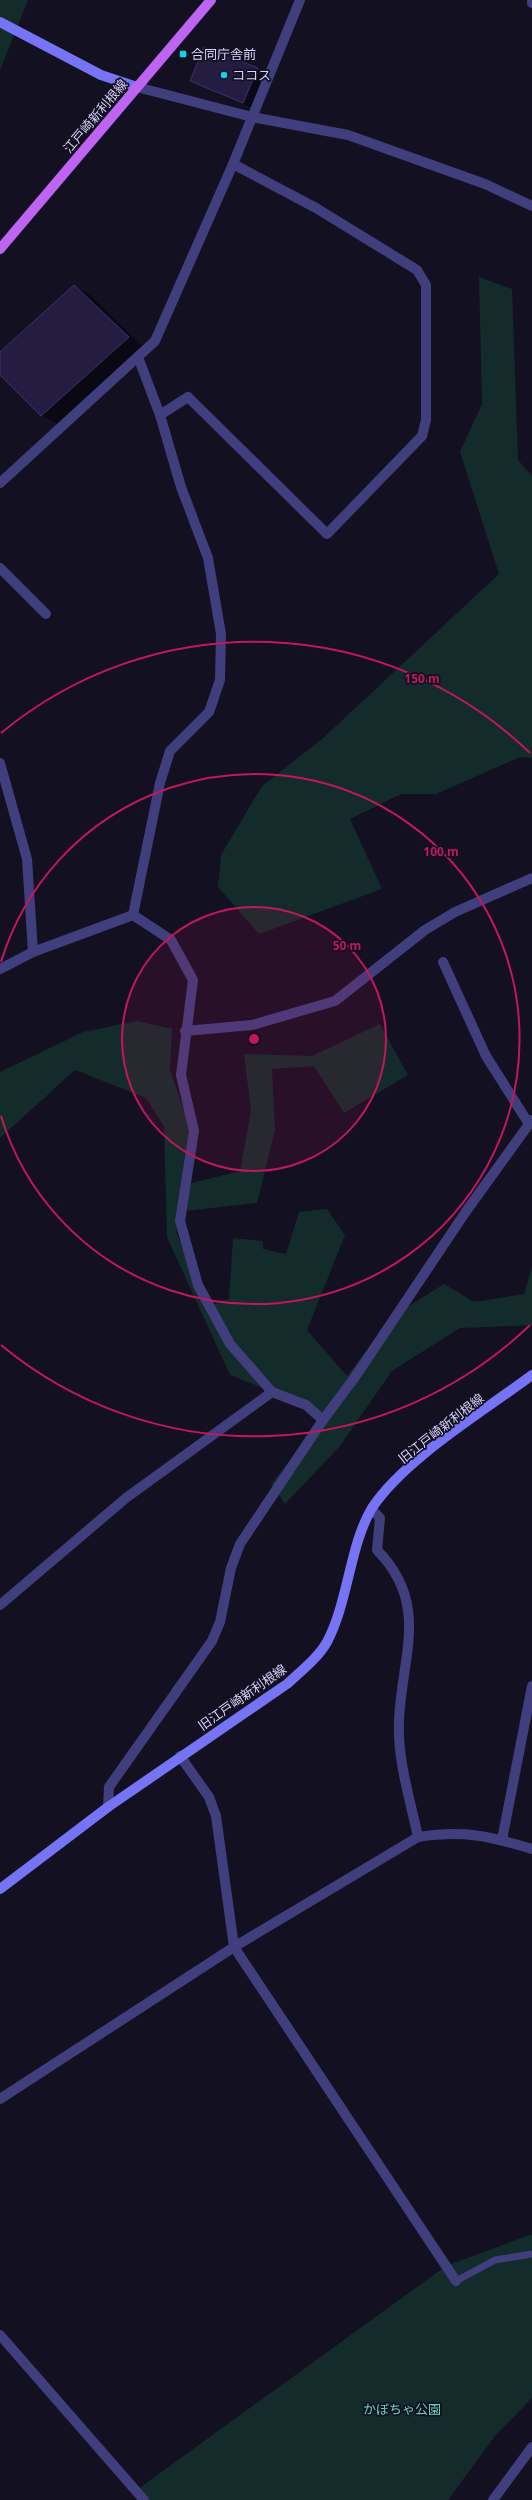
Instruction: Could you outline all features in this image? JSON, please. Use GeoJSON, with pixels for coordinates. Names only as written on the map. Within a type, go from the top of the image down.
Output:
{"type":"FeatureCollection","features":[{"type":"Feature","properties":{"kind":"main road","name":"江戸崎新利根線"},"geometry":{"type":"LineString","coordinates":[[0,250],[211,0]]}},
{"type":"Feature","properties":{"kind":"street"},"geometry":{"type":"LineString","coordinates":[[0,483],[155,341],[233,164],[300,0]]}},
{"type":"Feature","properties":{"kind":"street"},"geometry":{"type":"LineString","coordinates":[[0,22],[101,75],[137,87],[252,117],[348,135],[485,184],[532,206]]}},
{"type":"Feature","properties":{"kind":"street"},"geometry":{"type":"LineString","coordinates":[[160,415],[188,397],[327,534],[422,436],[426,420],[426,285],[417,270],[316,208],[233,164]]}},
{"type":"Feature","properties":{"kind":"street"},"geometry":{"type":"LineString","coordinates":[[133,915],[160,783],[170,751],[210,712],[220,680],[221,634],[208,558],[180,487],[160,415],[138,357]]}},
{"type":"Feature","properties":{"kind":"street"},"geometry":{"type":"LineString","coordinates":[[0,568],[46,614]]}},
{"type":"Feature","properties":{"kind":"street"},"geometry":{"type":"LineString","coordinates":[[0,763],[28,858],[33,952]]}},
{"type":"Feature","properties":{"kind":"street"},"geometry":{"type":"LineString","coordinates":[[185,1031],[252,1025],[335,1001],[425,930],[455,912],[532,878]]}},
{"type":"Feature","properties":{"kind":"street"},"geometry":{"type":"LineString","coordinates":[[0,969],[33,952],[133,915]]}},
{"type":"Feature","properties":{"kind":"street"},"geometry":{"type":"LineString","coordinates":[[133,915],[172,940],[193,980],[185,1031],[181,1075],[194,1131],[180,1221],[202,1291],[230,1344],[272,1392],[306,1405],[323,1420]]}},
{"type":"Feature","properties":{"kind":"street"},"geometry":{"type":"LineString","coordinates":[[108,1807],[109,1787],[212,1641],[220,1622],[231,1568],[240,1544],[323,1420],[355,1377],[467,1210],[531,1122],[486,1056],[443,962]]}},
{"type":"Feature","properties":{"kind":"street","name":"旧江戸崎新利根線"},"geometry":{"type":"LineString","coordinates":[[0,1889],[108,1807],[180,1756],[287,1684],[326,1644],[338,1618],[361,1536],[372,1510],[384,1493],[429,1450],[532,1375]]}},
{"type":"Feature","properties":{"kind":"street"},"geometry":{"type":"LineString","coordinates":[[0,1605],[126,1498],[272,1392]]}},
{"type":"Feature","properties":{"kind":"street"},"geometry":{"type":"LineString","coordinates":[[372,1510],[380,1518],[376,1550],[390,1564],[409,1606],[409,1640],[399,1721],[402,1760],[418,1837]]}},
{"type":"Feature","properties":{"kind":"street"},"geometry":{"type":"LineString","coordinates":[[502,1840],[532,1686]]}},
{"type":"Feature","properties":{"kind":"street"},"geometry":{"type":"LineString","coordinates":[[180,1756],[209,1797],[216,1816],[234,1947],[456,2281]]}},
{"type":"Feature","properties":{"kind":"street"},"geometry":{"type":"LineString","coordinates":[[0,2099],[234,1947],[418,1837],[448,1832],[472,1834],[502,1840],[532,1849]]}},
{"type":"Feature","properties":{"kind":"street"},"geometry":{"type":"LineString","coordinates":[[0,2335],[144,2500]]}},
{"type":"Feature","properties":{"kind":"street"},"geometry":{"type":"LineString","coordinates":[[493,2500],[532,2447]]}},
{"type":"Feature","properties":{"kind":"lane"},"geometry":{"type":"LineString","coordinates":[[456,2281],[495,2260],[532,2254]]}},
{"type":"Feature","properties":{"kind":"green space"},"geometry":{"type":"Polygon","coordinates":[[[0,0],[28,0],[0,70],[0,0]]]}},
{"type":"Feature","properties":{"kind":"green space"},"geometry":{"type":"Polygon","coordinates":[[[479,277],[512,289],[518,460],[532,476],[532,758],[520,757],[436,794],[401,794],[350,819],[382,889],[259,934],[218,887],[221,855],[262,786],[322,739],[499,574],[460,452],[482,404],[479,277]]]}},
{"type":"Feature","properties":{"kind":"green space"},"geometry":{"type":"Polygon","coordinates":[[[137,1021],[172,1029],[170,1070],[193,1136],[180,1186],[240,1171],[251,1111],[244,1054],[312,1056],[380,1024],[408,1075],[344,1113],[314,1066],[272,1069],[275,1130],[257,1203],[176,1212],[177,1234],[207,1307],[229,1299],[233,1238],[263,1241],[263,1249],[286,1254],[299,1212],[327,1209],[345,1235],[307,1330],[347,1376],[393,1316],[444,1284],[474,1302],[524,1294],[532,1267],[532,1325],[460,1328],[392,1371],[340,1446],[285,1504],[271,1484],[322,1420],[306,1405],[230,1375],[167,1237],[164,1126],[146,1098],[75,1070],[0,1138],[0,1072],[83,1032],[137,1021]]]}},
{"type":"Feature","properties":{"kind":"green space","name":"かぼちゃ公園"},"geometry":{"type":"Polygon","coordinates":[[[532,2234],[532,2398],[495,2436],[448,2500],[148,2500],[138,2489],[446,2266],[532,2234]]]}},
{"type":"Feature","properties":{"kind":"building","name":"ココス"},"geometry":{"type":"Polygon","coordinates":[[[204,47],[221,54],[223,48],[233,53],[233,58],[258,68],[243,103],[190,81],[204,47]]]}},
{"type":"Feature","properties":{"kind":"building"},"geometry":{"type":"Polygon","coordinates":[[[74,285],[129,337],[41,416],[0,375],[0,352],[74,285]]]}},
{"type":"Feature","properties":{"kind":"place","name":"合同庁舎前"},"geometry":{"type":"Point","coordinates":[183,54]}},
{"type":"Feature","properties":{"kind":"place","name":"ココス"},"geometry":{"type":"Point","coordinates":[224,75]}}]}
